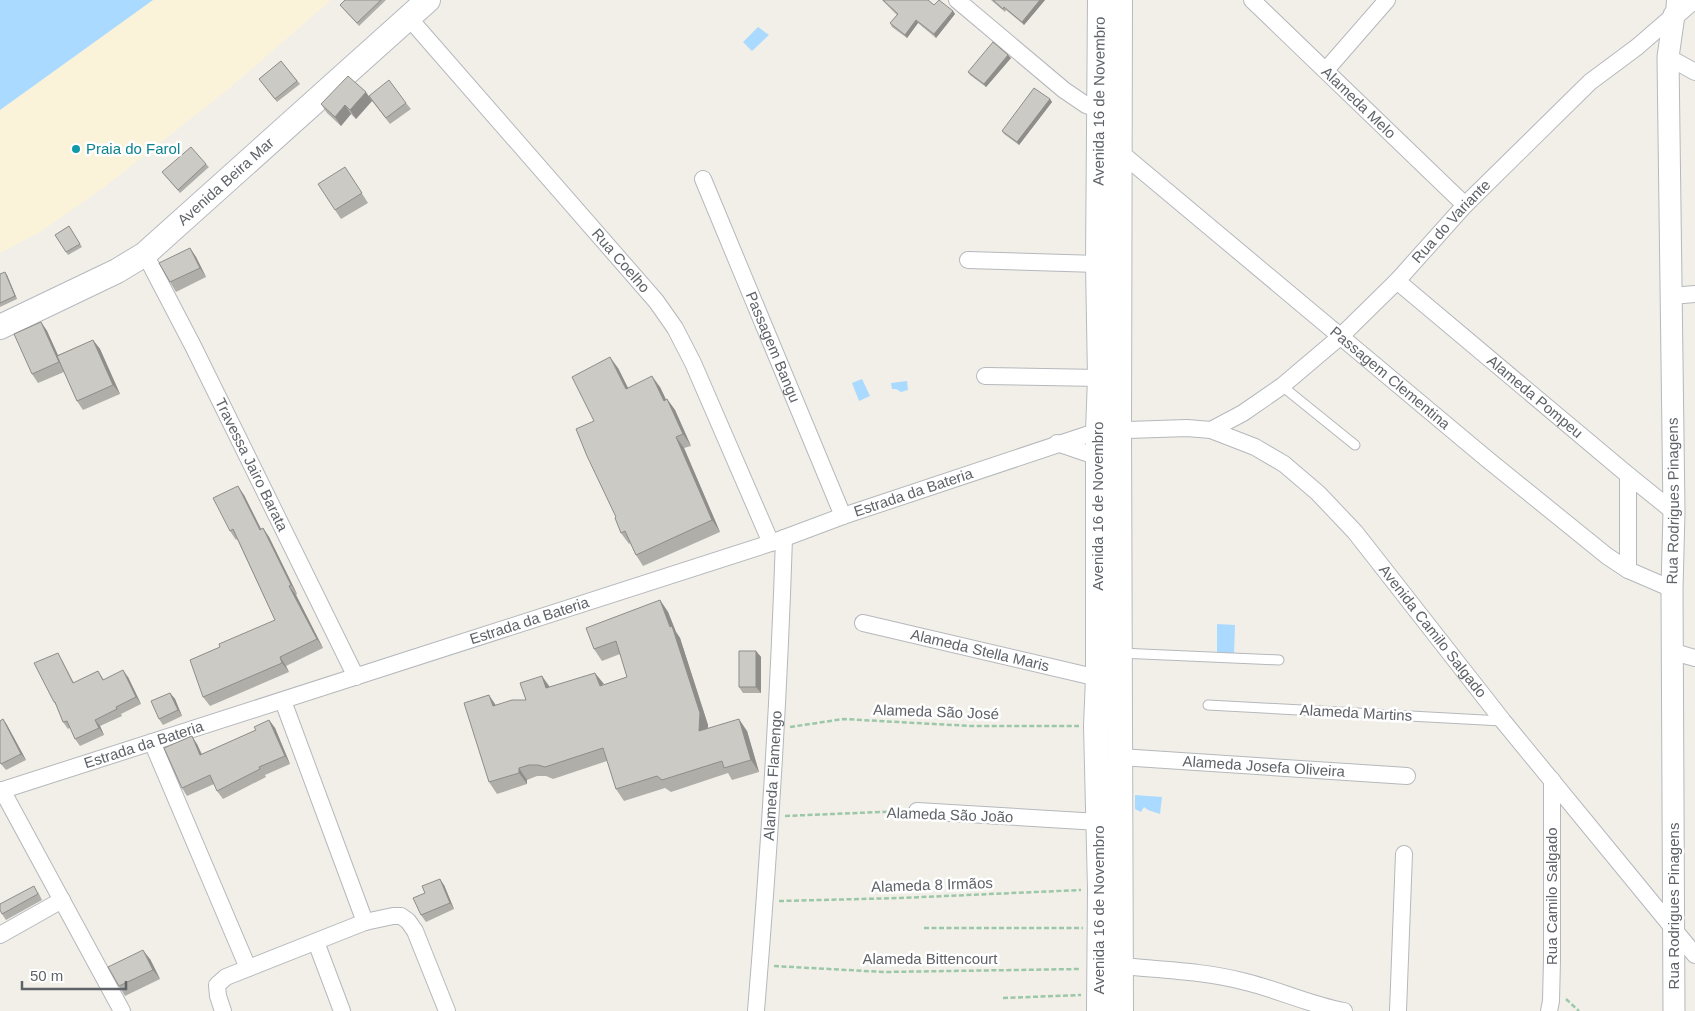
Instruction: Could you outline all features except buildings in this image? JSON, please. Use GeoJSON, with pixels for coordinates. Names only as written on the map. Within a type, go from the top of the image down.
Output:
{"type":"FeatureCollection","features":[{"type":"Feature","properties":{"kind":"main road","name":"Avenida Beira Mar"},"geometry":{"type":"LineString","coordinates":[[0,327],[117,271],[145,254],[428,0]]}},
{"type":"Feature","properties":{"kind":"main road","name":"Avenida 16 de Novembro"},"geometry":{"type":"LineString","coordinates":[[1100,0],[1110,114],[1120,152],[1108,430],[1120,653],[1120,757],[1110,967],[1100,1003]]}},
{"type":"Feature","properties":{"kind":"main road","name":"Avenida 16 de Novembro"},"geometry":{"type":"LineString","coordinates":[[1108,430],[1100,378],[1098,264],[1120,0]]}},
{"type":"Feature","properties":{"kind":"main road","name":"Avenida 16 de Novembro"},"geometry":{"type":"LineString","coordinates":[[1109,458],[1096,726],[1100,928],[1121,1011]]}},
{"type":"Feature","properties":{"kind":"street"},"geometry":{"type":"LineString","coordinates":[[958,0],[1064,90],[1086,105],[1110,114]]}},
{"type":"Feature","properties":{"kind":"street","name":"Alameda Melo"},"geometry":{"type":"LineString","coordinates":[[1252,0],[1465,205]]}},
{"type":"Feature","properties":{"kind":"street"},"geometry":{"type":"LineString","coordinates":[[1326,70],[1387,0]]}},
{"type":"Feature","properties":{"kind":"street"},"geometry":{"type":"LineString","coordinates":[[1674,7],[1692,0]]}},
{"type":"Feature","properties":{"kind":"street","name":"Rua Rodrigues Pinagens"},"geometry":{"type":"LineString","coordinates":[[1674,7],[1668,57],[1674,512],[1672,589],[1674,652],[1674,1011]]}},
{"type":"Feature","properties":{"kind":"street","name":"Rua do Variante"},"geometry":{"type":"LineString","coordinates":[[1211,430],[1243,412],[1282,386],[1341,336],[1397,281],[1465,205],[1590,82],[1637,47],[1674,7]]}},
{"type":"Feature","properties":{"kind":"street","name":"Rua Coelho"},"geometry":{"type":"LineString","coordinates":[[409,18],[656,300],[675,328],[693,363],[778,541]]}},
{"type":"Feature","properties":{"kind":"street"},"geometry":{"type":"LineString","coordinates":[[1668,57],[1695,72]]}},
{"type":"Feature","properties":{"kind":"street","name":"Passagem Clementina"},"geometry":{"type":"LineString","coordinates":[[1120,152],[1502,471],[1607,556],[1628,570],[1672,589]]}},
{"type":"Feature","properties":{"kind":"street","name":"Passagem Bangu"},"geometry":{"type":"LineString","coordinates":[[703,179],[843,516]]}},
{"type":"Feature","properties":{"kind":"street","name":"Travessa Jairo Barata"},"geometry":{"type":"LineString","coordinates":[[145,254],[193,346],[356,677]]}},
{"type":"Feature","properties":{"kind":"street"},"geometry":{"type":"LineString","coordinates":[[968,260],[1098,264]]}},
{"type":"Feature","properties":{"kind":"street","name":"Alameda Pompeu"},"geometry":{"type":"LineString","coordinates":[[1397,281],[1628,476],[1674,512]]}},
{"type":"Feature","properties":{"kind":"street"},"geometry":{"type":"LineString","coordinates":[[1672,296],[1695,294]]}},
{"type":"Feature","properties":{"kind":"street"},"geometry":{"type":"LineString","coordinates":[[985,376],[1100,378]]}},
{"type":"Feature","properties":{"kind":"street","name":"Avenida Camilo Salgado"},"geometry":{"type":"LineString","coordinates":[[1108,430],[1187,428],[1211,430],[1255,447],[1276,460],[1318,493],[1372,552],[1503,721],[1695,955]]}},
{"type":"Feature","properties":{"kind":"street","name":"Estrada da Bateria"},"geometry":{"type":"LineString","coordinates":[[1,791],[778,541],[843,516],[1057,443],[1108,430]]}},
{"type":"Feature","properties":{"kind":"street"},"geometry":{"type":"LineString","coordinates":[[1057,443],[1109,458]]}},
{"type":"Feature","properties":{"kind":"street"},"geometry":{"type":"LineString","coordinates":[[1628,476],[1628,570]]}},
{"type":"Feature","properties":{"kind":"street","name":"Alameda Flamengo"},"geometry":{"type":"LineString","coordinates":[[756,1011],[776,729],[778,541]]}},
{"type":"Feature","properties":{"kind":"street","name":"Alameda Stella Maris"},"geometry":{"type":"LineString","coordinates":[[863,624],[1098,678]]}},
{"type":"Feature","properties":{"kind":"street"},"geometry":{"type":"LineString","coordinates":[[1674,652],[1695,658]]}},
{"type":"Feature","properties":{"kind":"street"},"geometry":{"type":"LineString","coordinates":[[283,701],[365,922]]}},
{"type":"Feature","properties":{"kind":"street"},"geometry":{"type":"LineString","coordinates":[[152,742],[248,968]]}},
{"type":"Feature","properties":{"kind":"street","name":"Alameda Josefa Oliveira"},"geometry":{"type":"LineString","coordinates":[[1120,757],[1407,776]]}},
{"type":"Feature","properties":{"kind":"street","name":"Rua Camilo Salgado"},"geometry":{"type":"LineString","coordinates":[[1549,1011],[1552,960],[1552,780]]}},
{"type":"Feature","properties":{"kind":"street"},"geometry":{"type":"LineString","coordinates":[[1,791],[122,1011]]}},
{"type":"Feature","properties":{"kind":"street","name":"Alameda São João"},"geometry":{"type":"LineString","coordinates":[[918,811],[1099,822]]}},
{"type":"Feature","properties":{"kind":"street"},"geometry":{"type":"LineString","coordinates":[[1398,1011],[1404,854]]}},
{"type":"Feature","properties":{"kind":"street"},"geometry":{"type":"LineString","coordinates":[[0,935],[62,900]]}},
{"type":"Feature","properties":{"kind":"street"},"geometry":{"type":"LineString","coordinates":[[223,1011],[217,985],[226,977],[365,922],[401,916],[408,921],[415,931],[447,1011]]}},
{"type":"Feature","properties":{"kind":"street"},"geometry":{"type":"LineString","coordinates":[[316,942],[342,1011]]}},
{"type":"Feature","properties":{"kind":"street"},"geometry":{"type":"LineString","coordinates":[[1110,967],[1221,976],[1246,982],[1320,1006],[1344,1011]]}},
{"type":"Feature","properties":{"kind":"lane"},"geometry":{"type":"LineString","coordinates":[[1282,386],[1355,445]]}},
{"type":"Feature","properties":{"kind":"lane"},"geometry":{"type":"LineString","coordinates":[[1120,653],[1280,660]]}},
{"type":"Feature","properties":{"kind":"lane","name":"Alameda Martins"},"geometry":{"type":"LineString","coordinates":[[1208,705],[1503,721]]}},
{"type":"Feature","properties":{"kind":"path","name":"Alameda São José"},"geometry":{"type":"LineString","coordinates":[[776,729],[843,719],[970,726],[1096,726]]}},
{"type":"Feature","properties":{"kind":"path","name":"Alameda São João"},"geometry":{"type":"LineString","coordinates":[[771,816],[918,811]]}},
{"type":"Feature","properties":{"kind":"path","name":"Alameda 8 Irmãos"},"geometry":{"type":"LineString","coordinates":[[765,901],[901,898],[1100,889]]}},
{"type":"Feature","properties":{"kind":"path"},"geometry":{"type":"LineString","coordinates":[[924,928],[1100,928]]}},
{"type":"Feature","properties":{"kind":"path","name":"Alameda Bittencourt"},"geometry":{"type":"LineString","coordinates":[[760,965],[884,972],[1110,967]]}},
{"type":"Feature","properties":{"kind":"path"},"geometry":{"type":"LineString","coordinates":[[1003,998],[1100,1003]]}},
{"type":"Feature","properties":{"kind":"sand","name":"Praia do Farol"},"geometry":{"type":"Polygon","coordinates":[[[153,0],[331,0],[232,86],[103,188],[40,232],[0,253],[0,110],[153,0]]]}},
{"type":"Feature","properties":{"kind":"water"},"geometry":{"type":"Polygon","coordinates":[[[0,0],[153,0],[0,110],[0,0]]]}},
{"type":"Feature","properties":{"kind":"water"},"geometry":{"type":"Polygon","coordinates":[[[758,27],[769,35],[752,51],[743,42],[758,27]]]}},
{"type":"Feature","properties":{"kind":"water"},"geometry":{"type":"Polygon","coordinates":[[[862,379],[870,396],[859,401],[852,383],[862,379]]]}},
{"type":"Feature","properties":{"kind":"water"},"geometry":{"type":"Polygon","coordinates":[[[907,381],[908,390],[901,392],[892,389],[891,383],[907,381]]]}},
{"type":"Feature","properties":{"kind":"water"},"geometry":{"type":"Polygon","coordinates":[[[1217,624],[1235,625],[1234,655],[1217,654],[1217,624]]]}},
{"type":"Feature","properties":{"kind":"water"},"geometry":{"type":"Polygon","coordinates":[[[1135,795],[1162,797],[1160,814],[1144,807],[1141,812],[1135,809],[1135,795]]]}},
{"type":"Feature","properties":{"kind":"place","name":"Praia do Farol"},"geometry":{"type":"Point","coordinates":[76,149]}}]}
